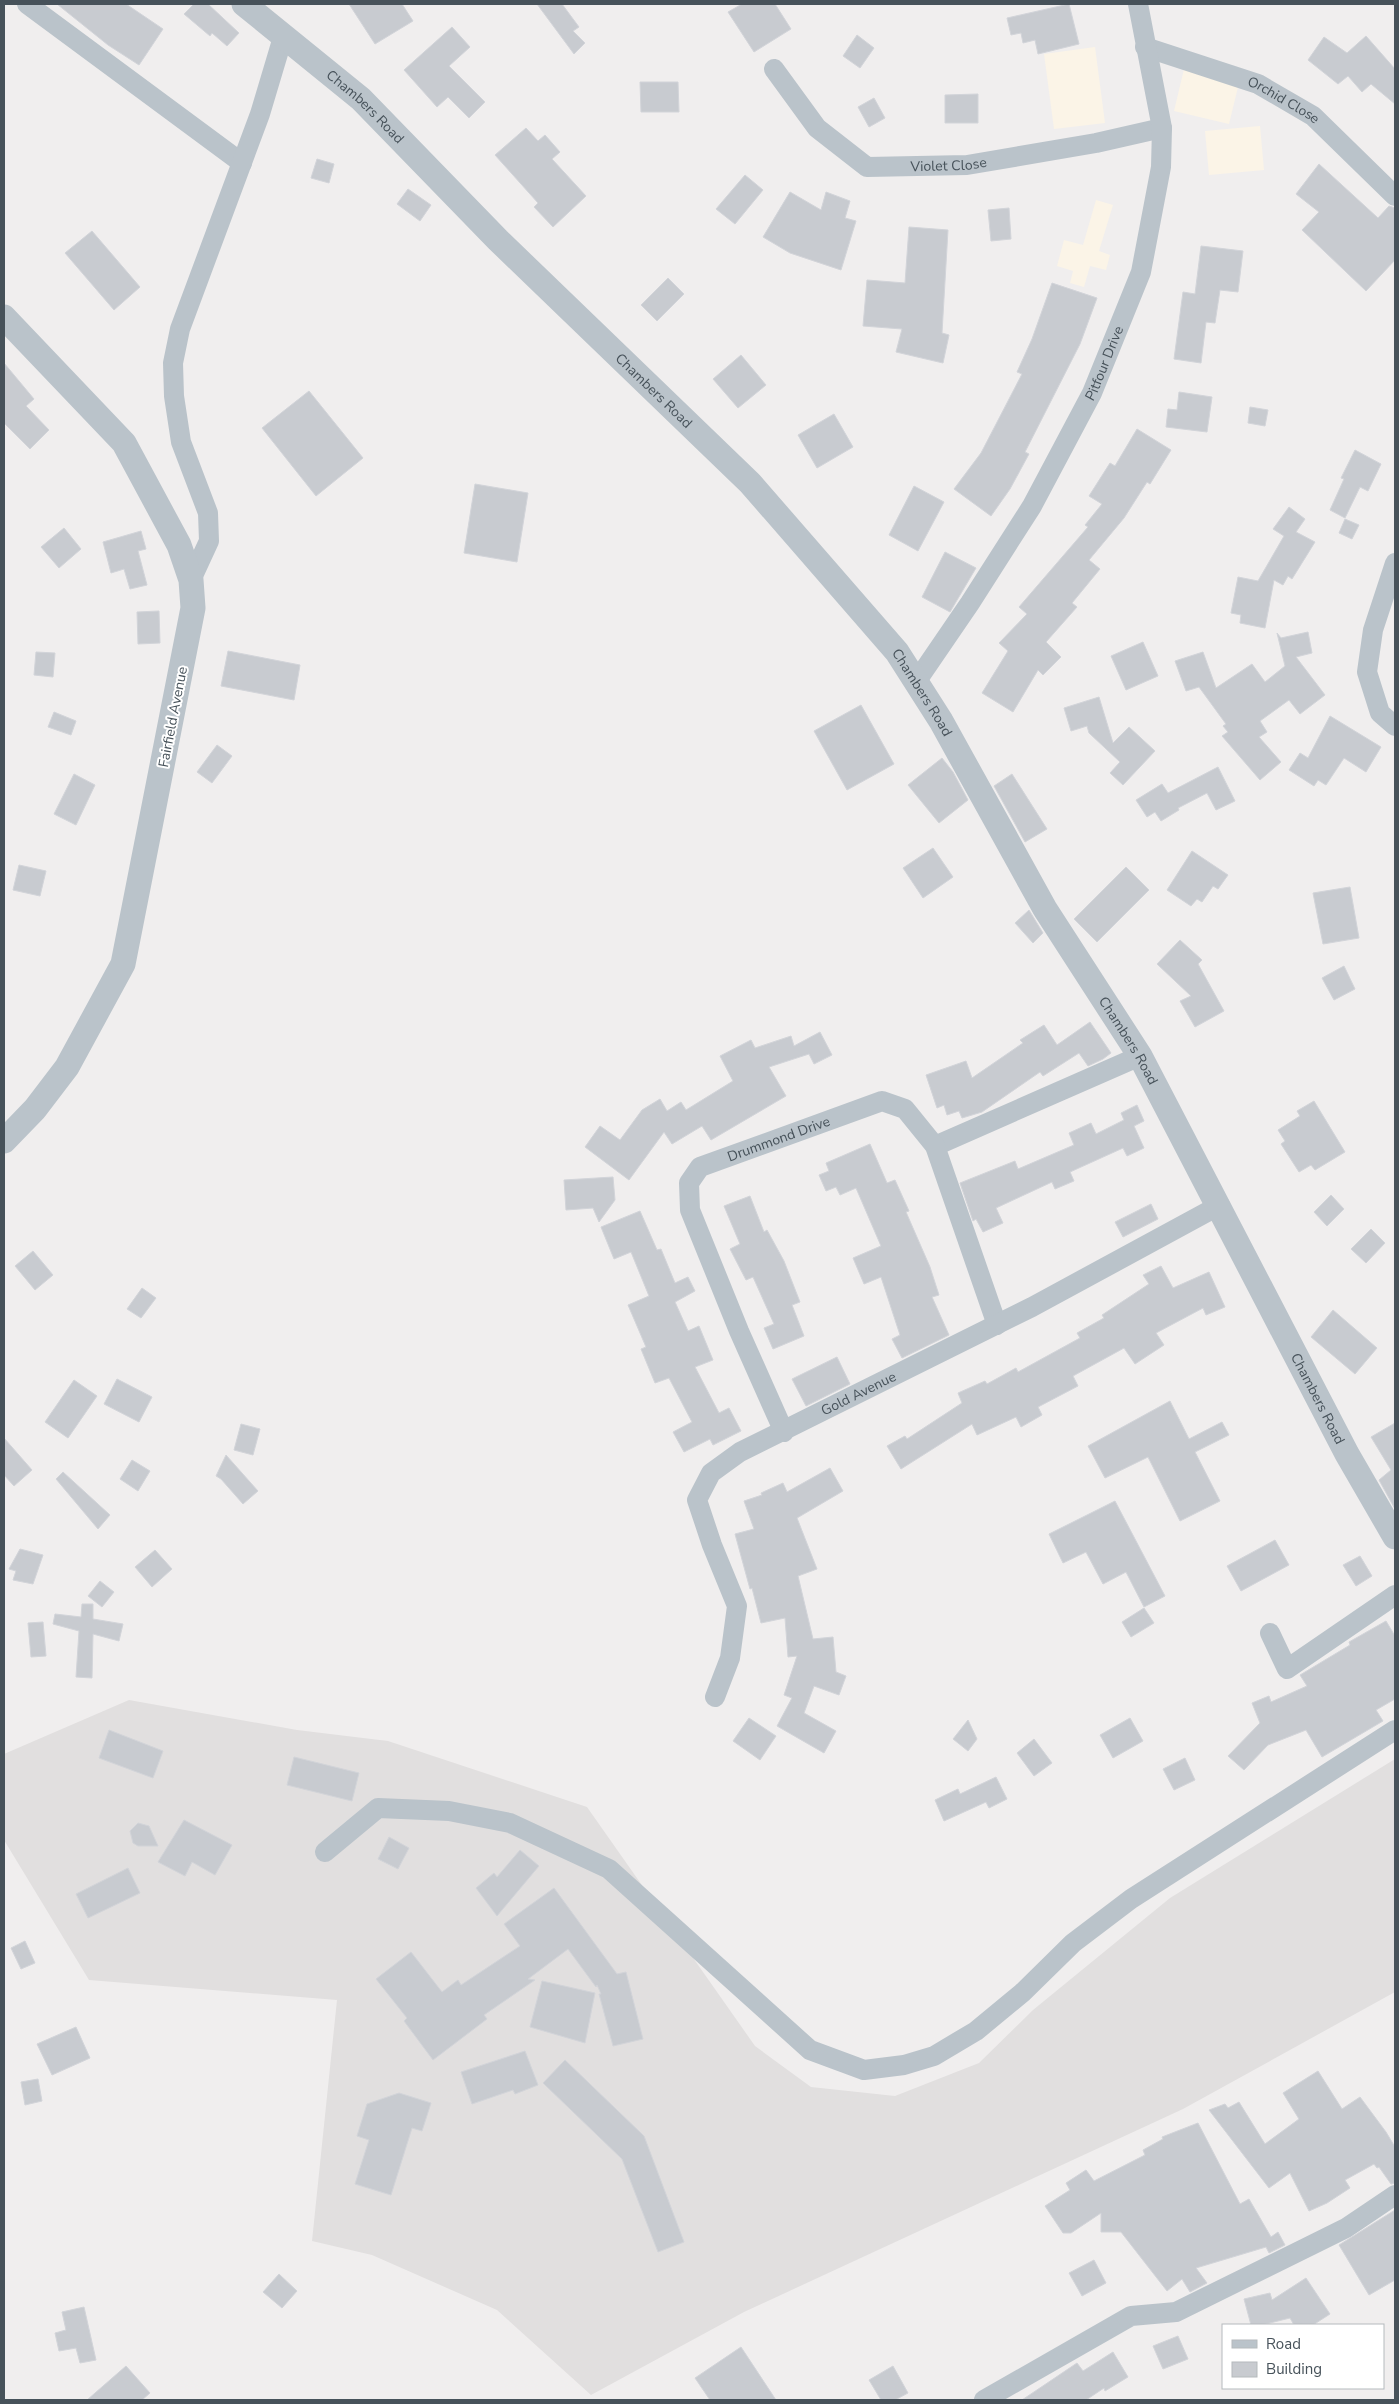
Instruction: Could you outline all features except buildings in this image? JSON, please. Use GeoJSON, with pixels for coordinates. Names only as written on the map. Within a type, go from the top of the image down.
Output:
{"type":"FeatureCollection","features":[{"type":"Feature","properties":{"kind":"street"},"geometry":{"type":"LineString","coordinates":[[27,4],[242,163]]}},
{"type":"Feature","properties":{"kind":"street","name":"Chambers Road"},"geometry":{"type":"LineString","coordinates":[[244,4],[362,99],[498,240],[750,484],[897,652],[940,721],[1045,909],[1140,1056],[1220,1205],[1348,1454],[1395,1537]]}},
{"type":"Feature","properties":{"kind":"street","name":"Pitfour Drive"},"geometry":{"type":"LineString","coordinates":[[916,682],[970,603],[1032,506],[1092,393],[1141,272],[1161,167],[1162,128],[1138,4]]}},
{"type":"Feature","properties":{"kind":"street"},"geometry":{"type":"LineString","coordinates":[[191,580],[209,541],[208,513],[181,442],[174,396],[173,363],[180,330],[260,114],[283,37]]}},
{"type":"Feature","properties":{"kind":"street","name":"Orchid Close"},"geometry":{"type":"LineString","coordinates":[[1145,47],[1258,84],[1305,111],[1352,152],[1395,196]]}},
{"type":"Feature","properties":{"kind":"street","name":"Violet Close"},"geometry":{"type":"LineString","coordinates":[[774,69],[817,128],[867,167],[967,165],[1096,143],[1162,128]]}},
{"type":"Feature","properties":{"kind":"street","name":"Fairfield Avenue"},"geometry":{"type":"LineString","coordinates":[[4,317],[124,443],[179,544],[191,580],[194,608],[123,964],[66,1068],[35,1109],[4,1141]]}},
{"type":"Feature","properties":{"kind":"street"},"geometry":{"type":"LineString","coordinates":[[1395,563],[1373,630],[1367,672],[1380,712],[1395,726]]}},
{"type":"Feature","properties":{"kind":"street"},"geometry":{"type":"LineString","coordinates":[[935,1146],[1140,1056]]}},
{"type":"Feature","properties":{"kind":"street","name":"Drummond Drive"},"geometry":{"type":"LineString","coordinates":[[784,1432],[739,1331],[690,1210],[689,1183],[700,1167],[882,1102],[905,1109],[935,1146],[997,1325]]}},
{"type":"Feature","properties":{"kind":"street","name":"Gold Avenue"},"geometry":{"type":"LineString","coordinates":[[715,1697],[730,1658],[737,1606],[712,1545],[697,1500],[711,1472],[740,1452],[784,1432],[997,1325],[1220,1205]]}},
{"type":"Feature","properties":{"kind":"street"},"geometry":{"type":"LineString","coordinates":[[1270,1633],[1288,1669],[1395,1595]]}},
{"type":"Feature","properties":{"kind":"street"},"geometry":{"type":"LineString","coordinates":[[325,1852],[378,1808],[449,1811],[510,1823],[609,1869],[810,2050],[864,2070],[904,2065],[934,2056],[976,2031],[1022,1994],[1073,1943],[1131,1899],[1395,1730]]}},
{"type":"Feature","properties":{"kind":"street"},"geometry":{"type":"LineString","coordinates":[[984,2400],[1131,2316],[1176,2312],[1346,2228],[1395,2195]]}},
{"type":"Feature","properties":{"kind":"shaded area"},"geometry":{"type":"Polygon","coordinates":[[[1095,47],[1105,123],[1054,129],[1044,54],[1095,47]]]}},
{"type":"Feature","properties":{"kind":"shaded area"},"geometry":{"type":"Polygon","coordinates":[[[1184,69],[1239,83],[1229,124],[1174,111],[1184,69]]]}},
{"type":"Feature","properties":{"kind":"shaded area"},"geometry":{"type":"Polygon","coordinates":[[[1260,126],[1264,170],[1209,175],[1205,131],[1260,126]]]}},
{"type":"Feature","properties":{"kind":"shaded area"},"geometry":{"type":"Polygon","coordinates":[[[1096,200],[1113,205],[1099,251],[1110,255],[1106,270],[1090,266],[1084,287],[1070,283],[1073,271],[1057,266],[1064,240],[1083,245],[1096,200]]]}},
{"type":"Feature","properties":{"kind":"shaded area"},"geometry":{"type":"Polygon","coordinates":[[[129,1700],[297,1730],[388,1741],[587,1807],[755,2046],[811,2087],[895,2096],[979,2063],[1033,2010],[1170,1898],[1395,1759],[1395,1992],[1183,2109],[744,2312],[591,2395],[497,2310],[372,2255],[312,2241],[337,2000],[89,1980],[4,1840],[4,1754],[129,1700]]]}}]}
